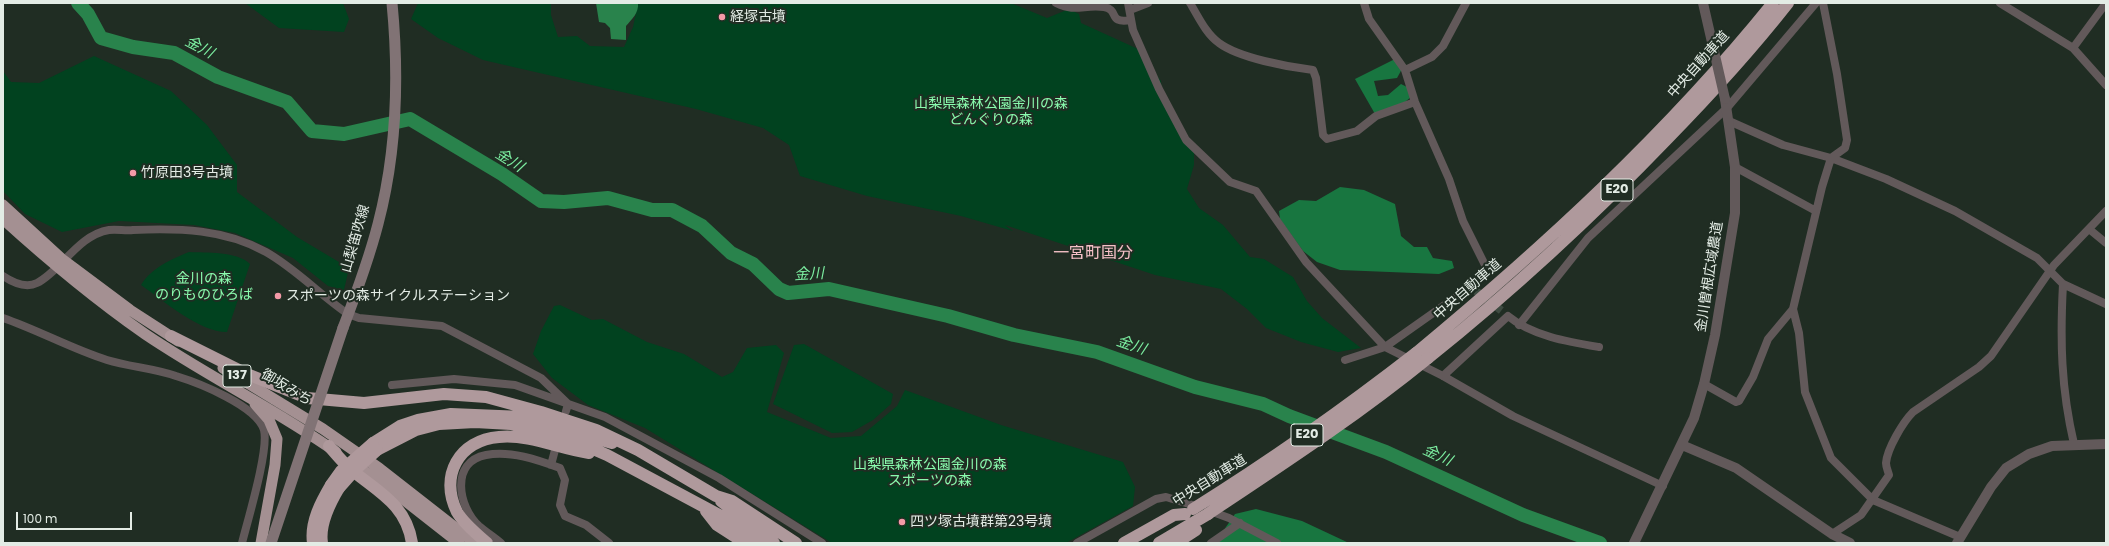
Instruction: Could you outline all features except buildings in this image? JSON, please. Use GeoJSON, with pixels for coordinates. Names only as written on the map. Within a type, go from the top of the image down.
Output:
{"type":"FeatureCollection","features":[{"type":"Feature","properties":{"kind":"highway","name":"中央自動車道"},"geometry":{"type":"LineString","coordinates":[[1135,543],[1189,512],[1256,470],[1307,435],[1416,353],[1480,301],[1574,216],[1706,81],[1774,3]]}},
{"type":"Feature","properties":{"kind":"highway","name":"中央自動車道"},"geometry":{"type":"LineString","coordinates":[[1159,543],[1229,505],[1230,499],[1343,424],[1486,312],[1582,226],[1715,89],[1788,3]]}},
{"type":"Feature","properties":{"kind":"highway","name":"御坂みち"},"geometry":{"type":"LineString","coordinates":[[3,205],[60,263],[171,336],[323,429],[477,534]]}},
{"type":"Feature","properties":{"kind":"highway","name":"御坂みち"},"geometry":{"type":"LineString","coordinates":[[3,219],[60,263],[146,334],[329,446],[385,485],[459,543]]}},
{"type":"Feature","properties":{"kind":"highway"},"geometry":{"type":"LineString","coordinates":[[171,336],[247,374],[307,398],[364,403],[444,394],[486,397],[541,412],[596,430],[638,450],[716,496],[732,501],[796,543]]}},
{"type":"Feature","properties":{"kind":"highway"},"geometry":{"type":"LineString","coordinates":[[238,390],[261,409],[269,420],[277,439],[275,465],[261,543]]}},
{"type":"Feature","properties":{"kind":"highway"},"geometry":{"type":"LineString","coordinates":[[313,543],[315,519],[321,502],[335,486],[354,470],[375,446],[400,426],[418,420],[450,414],[482,414],[523,418],[581,436],[638,450]]}},
{"type":"Feature","properties":{"kind":"highway"},"geometry":{"type":"LineString","coordinates":[[375,446],[416,430],[439,424],[476,422],[511,424],[570,440],[606,455],[723,517],[761,543]]}},
{"type":"Feature","properties":{"kind":"highway"},"geometry":{"type":"LineString","coordinates":[[487,543],[457,512],[450,483],[454,464],[466,449],[482,440],[500,436],[529,439],[578,452],[606,455]]}},
{"type":"Feature","properties":{"kind":"highway"},"geometry":{"type":"LineString","coordinates":[[329,446],[348,467],[384,494],[398,508],[410,529],[412,543]]}},
{"type":"Feature","properties":{"kind":"highway"},"geometry":{"type":"LineString","coordinates":[[322,543],[324,521],[335,486]]}},
{"type":"Feature","properties":{"kind":"highway"},"geometry":{"type":"LineString","coordinates":[[716,496],[727,507],[774,543]]}},
{"type":"Feature","properties":{"kind":"highway"},"geometry":{"type":"LineString","coordinates":[[704,508],[717,524],[745,543]]}},
{"type":"Feature","properties":{"kind":"highway"},"geometry":{"type":"LineString","coordinates":[[1124,543],[1174,515],[1189,512]]}},
{"type":"Feature","properties":{"kind":"highway"},"geometry":{"type":"LineString","coordinates":[[1176,543],[1211,516]]}},
{"type":"Feature","properties":{"kind":"main road","name":"山梨笛吹線"},"geometry":{"type":"LineString","coordinates":[[271,543],[378,225],[389,170],[395,97],[394,24],[392,3]]}},
{"type":"Feature","properties":{"kind":"street"},"geometry":{"type":"LineString","coordinates":[[1056,3],[1066,8],[1074,9],[1084,7],[1105,7],[1109,9],[1116,20],[1120,22],[1131,20]]}},
{"type":"Feature","properties":{"kind":"street"},"geometry":{"type":"LineString","coordinates":[[1148,3],[1129,7],[1133,30],[1159,89],[1186,140],[1230,182],[1256,191],[1306,262],[1385,347],[1443,376],[1513,416],[1663,486]]}},
{"type":"Feature","properties":{"kind":"street"},"geometry":{"type":"LineString","coordinates":[[1190,3],[1204,26],[1218,43],[1254,57],[1290,67],[1313,70],[1316,78],[1323,135],[1327,139],[1357,131],[1376,116],[1415,102]]}},
{"type":"Feature","properties":{"kind":"street"},"geometry":{"type":"LineString","coordinates":[[1345,360],[1385,347],[1473,289],[1488,271],[1463,221],[1449,179],[1415,102],[1405,70],[1369,19],[1364,3]]}},
{"type":"Feature","properties":{"kind":"street"},"geometry":{"type":"LineString","coordinates":[[1405,70],[1432,57],[1443,46],[1466,3]]}},
{"type":"Feature","properties":{"kind":"street","name":"金川曽根広域農道"},"geometry":{"type":"LineString","coordinates":[[1634,543],[1663,486],[1694,418],[1704,384],[1715,335],[1735,213],[1735,167],[1729,121],[1703,3]]}},
{"type":"Feature","properties":{"kind":"street"},"geometry":{"type":"LineString","coordinates":[[1519,325],[1588,238],[1726,104],[1816,3]]}},
{"type":"Feature","properties":{"kind":"street"},"geometry":{"type":"LineString","coordinates":[[1704,384],[1736,402],[1739,401],[1753,378],[1768,339],[1793,309],[1816,211],[1831,158],[1845,148],[1847,140],[1837,74],[1823,3]]}},
{"type":"Feature","properties":{"kind":"street"},"geometry":{"type":"LineString","coordinates":[[2000,3],[2073,48],[2106,85]]}},
{"type":"Feature","properties":{"kind":"street"},"geometry":{"type":"LineString","coordinates":[[2073,48],[2106,4]]}},
{"type":"Feature","properties":{"kind":"street"},"geometry":{"type":"LineString","coordinates":[[1729,121],[1783,145],[1831,158],[1886,180],[1955,211],[2037,258],[2050,273],[2063,284],[2106,304]]}},
{"type":"Feature","properties":{"kind":"street"},"geometry":{"type":"LineString","coordinates":[[1735,167],[1816,211]]}},
{"type":"Feature","properties":{"kind":"street"},"geometry":{"type":"LineString","coordinates":[[1832,534],[1860,515],[1873,500],[1889,475],[1886,464],[1887,456],[1906,420],[1913,412],[1978,368],[1991,356],[2050,273],[2054,265],[2106,212]]}},
{"type":"Feature","properties":{"kind":"street"},"geometry":{"type":"LineString","coordinates":[[3,276],[12,282],[23,285],[36,284],[90,237],[109,230],[163,228],[195,229],[229,237],[266,252],[348,314],[359,318],[442,326],[541,378],[567,408]]}},
{"type":"Feature","properties":{"kind":"street"},"geometry":{"type":"LineString","coordinates":[[2088,230],[2106,243]]}},
{"type":"Feature","properties":{"kind":"street"},"geometry":{"type":"LineString","coordinates":[[2063,284],[2062,363],[2065,405],[2074,444]]}},
{"type":"Feature","properties":{"kind":"street"},"geometry":{"type":"LineString","coordinates":[[1793,309],[1799,333],[1805,392],[1831,458],[1873,500],[1958,540],[1991,488],[2006,468],[2029,454],[2052,446],[2106,444]]}},
{"type":"Feature","properties":{"kind":"street"},"geometry":{"type":"LineString","coordinates":[[1443,376],[1505,313],[1519,325],[1569,342],[1599,347]]}},
{"type":"Feature","properties":{"kind":"street"},"geometry":{"type":"LineString","coordinates":[[3,318],[108,360],[176,376],[218,393],[257,417],[264,432],[263,454],[242,543]]}},
{"type":"Feature","properties":{"kind":"street"},"geometry":{"type":"LineString","coordinates":[[392,385],[454,379],[515,385],[567,408],[605,417],[719,478],[822,543]]}},
{"type":"Feature","properties":{"kind":"street"},"geometry":{"type":"LineString","coordinates":[[1682,445],[1736,468],[1832,534],[1850,543]]}},
{"type":"Feature","properties":{"kind":"street"},"geometry":{"type":"LineString","coordinates":[[551,465],[555,450]]}},
{"type":"Feature","properties":{"kind":"street"},"geometry":{"type":"LineString","coordinates":[[501,543],[477,534],[462,498],[460,484],[461,475],[466,467],[474,460],[485,455],[500,454],[524,457],[560,468],[564,472],[565,480],[560,505],[565,516],[586,525],[609,543]]}},
{"type":"Feature","properties":{"kind":"street"},"geometry":{"type":"LineString","coordinates":[[1077,543],[1156,499],[1166,497],[1229,518],[1277,543]]}},
{"type":"Feature","properties":{"kind":"street"},"geometry":{"type":"LineString","coordinates":[[1211,543],[1240,523]]}},
{"type":"Feature","properties":{"kind":"green space"},"geometry":{"type":"Polygon","coordinates":[[[245,3],[343,3],[349,19],[344,32],[279,28],[245,3]]]}},
{"type":"Feature","properties":{"kind":"green space","name":"山梨県森林公園金川の森 どんぐりの森"},"geometry":{"type":"Polygon","coordinates":[[[418,3],[551,3],[551,15],[558,37],[577,36],[590,46],[624,47],[633,27],[638,3],[1011,3],[1047,18],[1069,9],[1079,14],[1081,23],[1138,49],[1161,81],[1163,102],[1194,152],[1194,165],[1187,189],[1199,208],[1223,225],[1250,257],[1264,259],[1293,277],[1307,301],[1322,318],[1361,348],[1338,352],[1301,342],[1266,328],[1247,309],[1221,289],[1155,275],[1005,225],[1013,231],[961,216],[867,196],[800,176],[789,145],[763,128],[696,109],[483,60],[438,38],[411,19],[418,3]]]}},
{"type":"Feature","properties":{"kind":"green space"},"geometry":{"type":"Polygon","coordinates":[[[94,56],[171,91],[207,125],[237,165],[237,192],[297,237],[349,268],[344,290],[328,286],[293,258],[235,233],[194,225],[119,221],[62,232],[25,214],[3,191],[3,71],[11,82],[39,83],[94,56]]]}},
{"type":"Feature","properties":{"kind":"green space","name":"金川の森 のりものひろば"},"geometry":{"type":"Polygon","coordinates":[[[189,252],[229,255],[244,260],[250,264],[227,332],[216,331],[194,321],[171,307],[141,285],[156,269],[189,252]]]}},
{"type":"Feature","properties":{"kind":"green space","name":"山梨県森林公園金川の森 スポーツの森"},"geometry":{"type":"Polygon","coordinates":[[[560,305],[592,320],[603,319],[647,342],[684,354],[722,377],[733,372],[747,348],[776,345],[784,353],[767,412],[831,438],[861,436],[897,406],[905,390],[1001,425],[1123,462],[1135,487],[1133,506],[1066,543],[832,543],[645,428],[588,405],[552,378],[533,354],[541,331],[554,306],[560,305]]]}},
{"type":"Feature","properties":{"kind":"green space"},"geometry":{"type":"Polygon","coordinates":[[[804,344],[893,394],[891,404],[873,420],[852,432],[832,433],[773,404],[794,345],[804,344]]]}},
{"type":"Feature","properties":{"kind":"shaded area"},"geometry":{"type":"Polygon","coordinates":[[[596,3],[638,3],[636,13],[626,26],[626,40],[611,39],[610,28],[605,23],[599,22],[596,3]]]}},
{"type":"Feature","properties":{"kind":"shaded area"},"geometry":{"type":"Polygon","coordinates":[[[1395,59],[1402,69],[1397,78],[1374,81],[1378,96],[1388,95],[1401,84],[1407,87],[1411,97],[1405,102],[1375,114],[1355,79],[1395,59]]]}},
{"type":"Feature","properties":{"kind":"shaded area"},"geometry":{"type":"Polygon","coordinates":[[[1340,187],[1364,190],[1395,204],[1401,236],[1414,247],[1427,247],[1433,258],[1452,261],[1454,268],[1439,274],[1340,270],[1317,262],[1303,251],[1280,219],[1279,211],[1299,200],[1316,201],[1340,187]]]}},
{"type":"Feature","properties":{"kind":"shaded area"},"geometry":{"type":"Polygon","coordinates":[[[1256,509],[1302,521],[1349,543],[1205,543],[1219,537],[1235,514],[1256,509]]]}},
{"type":"Feature","properties":{"kind":"waterway","name":"金川"},"geometry":{"type":"LineString","coordinates":[[78,3],[88,14],[101,38],[133,47],[174,53],[218,77],[287,102],[312,131],[344,134],[410,119],[502,174],[541,201],[564,202],[608,198],[652,210],[672,210],[702,226],[731,253],[753,264],[779,289],[788,293],[829,289],[948,316],[1014,335],[1097,352],[1195,387],[1263,404],[1289,416],[1386,452],[1523,515],[1600,543]]}},
{"type":"Feature","properties":{"kind":"tunnel"},"geometry":{"type":"LineString","coordinates":[[1476,291],[1502,311]]}},
{"type":"Feature","properties":{"kind":"place","name":"経塚古墳"},"geometry":{"type":"Point","coordinates":[722,17]}},
{"type":"Feature","properties":{"kind":"place","name":"竹原田3号古墳"},"geometry":{"type":"Point","coordinates":[133,173]}},
{"type":"Feature","properties":{"kind":"place","name":"スポーツの森サイクルステーション"},"geometry":{"type":"Point","coordinates":[278,296]}},
{"type":"Feature","properties":{"kind":"place","name":"四ツ塚古墳群第23号墳"},"geometry":{"type":"Point","coordinates":[902,522]}},
{"type":"Feature","properties":{"kind":"district","name":"一宮町国分"},"geometry":{"type":"Point","coordinates":[1093,254]}}]}
